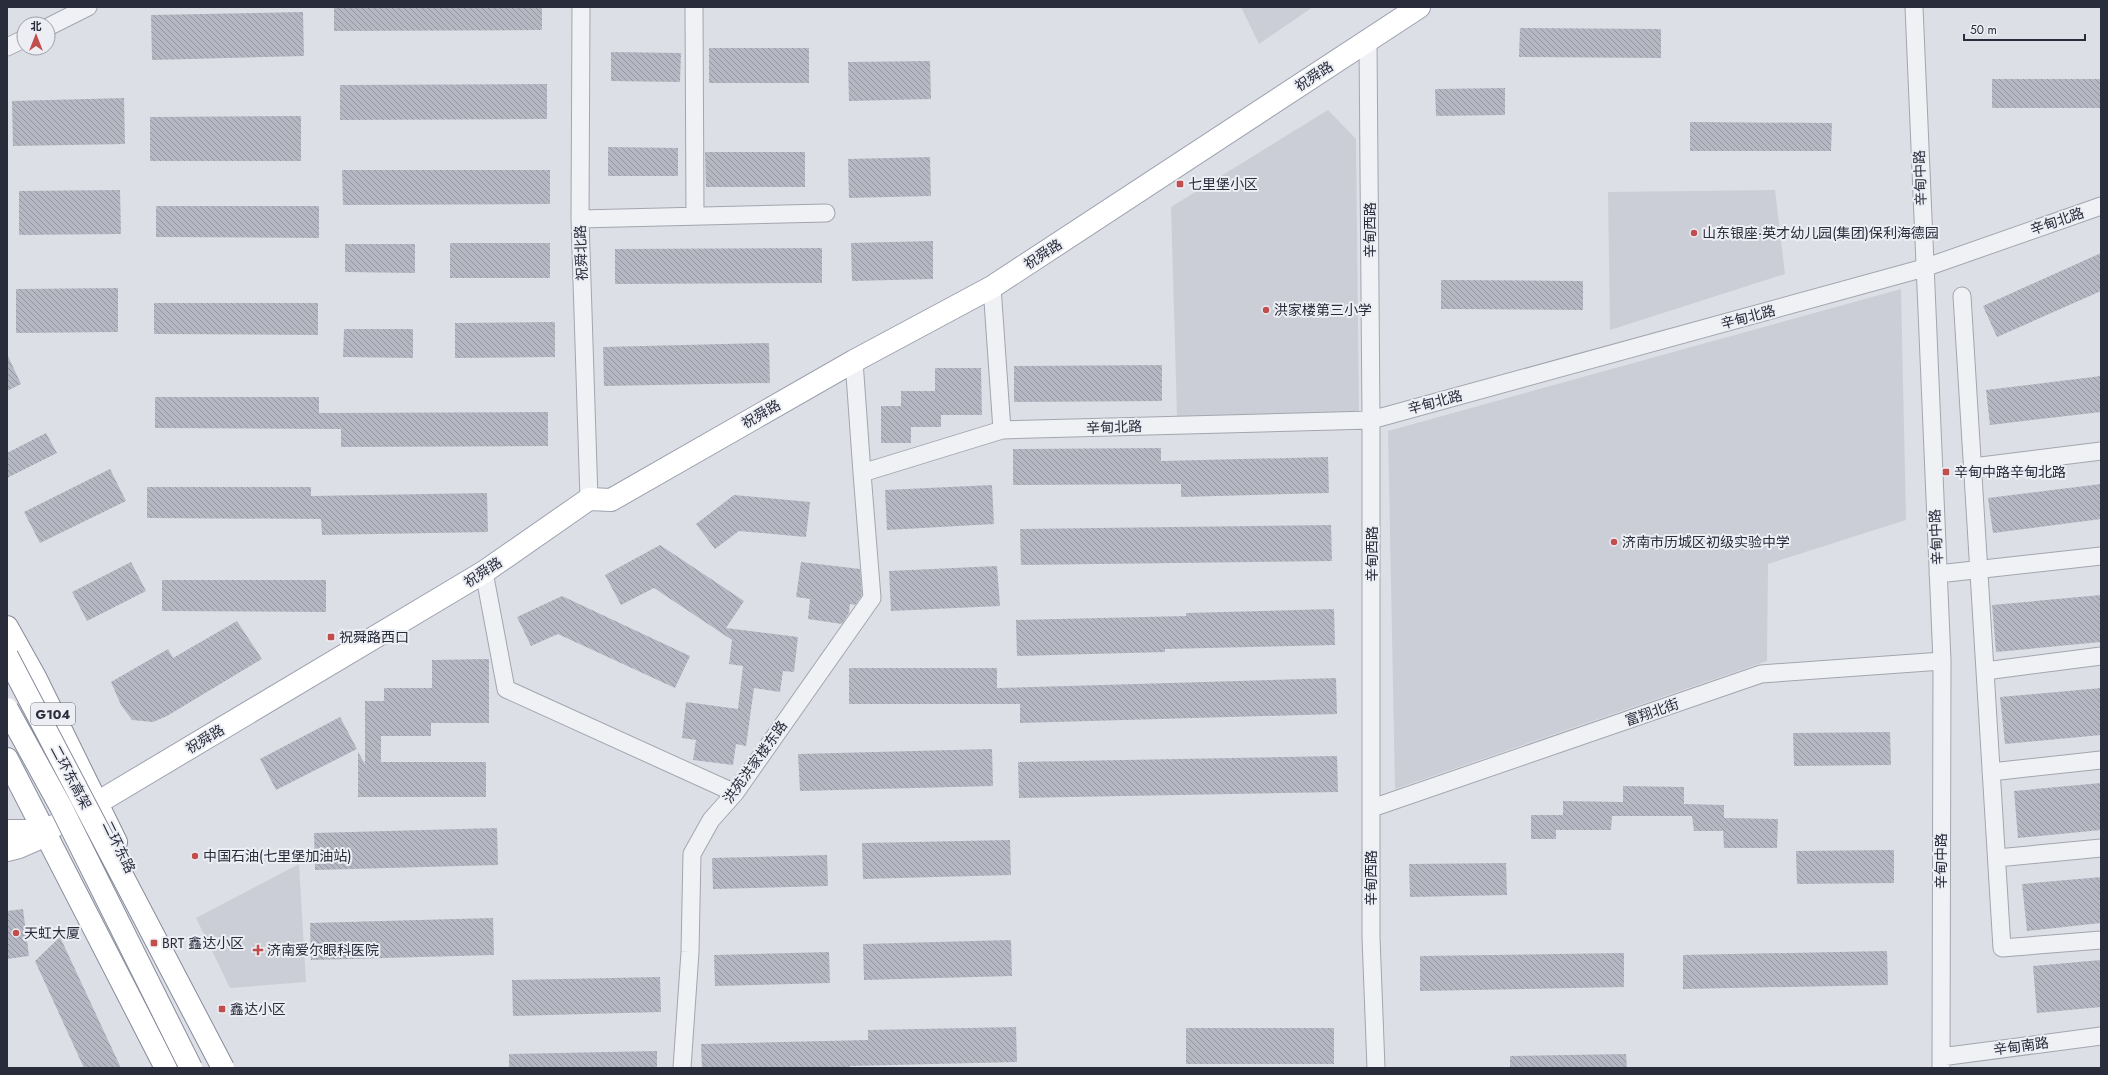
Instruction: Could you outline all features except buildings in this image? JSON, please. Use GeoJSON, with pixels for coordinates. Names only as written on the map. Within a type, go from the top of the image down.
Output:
{"type":"FeatureCollection","features":[{"type":"Feature","properties":{"kind":"main road","name":"祝舜路"},"geometry":{"type":"LineString","coordinates":[[7,850],[19,847],[35,840],[45,831],[97,803],[484,572],[589,499],[611,500],[854,361],[992,287],[1419,7]]}},
{"type":"Feature","properties":{"kind":"main road","name":"二环东路"},"geometry":{"type":"LineString","coordinates":[[7,627],[35,677],[189,988],[231,1068]]}},
{"type":"Feature","properties":{"kind":"main road","name":"二环东高架"},"geometry":{"type":"LineString","coordinates":[[7,656],[223,1068]]}},
{"type":"Feature","properties":{"kind":"main road","name":"二环东高架"},"geometry":{"type":"LineString","coordinates":[[7,709],[61,807],[191,1068]]}},
{"type":"Feature","properties":{"kind":"main road"},"geometry":{"type":"LineString","coordinates":[[7,759],[166,1068]]}},
{"type":"Feature","properties":{"kind":"main road"},"geometry":{"type":"LineString","coordinates":[[7,831],[45,831]]}},
{"type":"Feature","properties":{"kind":"street"},"geometry":{"type":"LineString","coordinates":[[56,23],[88,7]]}},
{"type":"Feature","properties":{"kind":"street","name":"祝舜北路"},"geometry":{"type":"LineString","coordinates":[[580,7],[580,219],[589,499]]}},
{"type":"Feature","properties":{"kind":"street"},"geometry":{"type":"LineString","coordinates":[[694,7],[695,216]]}},
{"type":"Feature","properties":{"kind":"street","name":"辛甸中路"},"geometry":{"type":"LineString","coordinates":[[1914,7],[1942,661],[1941,1062]]}},
{"type":"Feature","properties":{"kind":"street","name":"辛甸西路"},"geometry":{"type":"LineString","coordinates":[[1368,41],[1371,420],[1371,937],[1376,1068]]}},
{"type":"Feature","properties":{"kind":"street","name":"辛甸北路"},"geometry":{"type":"LineString","coordinates":[[862,473],[1002,430],[1371,420],[1924,268],[2101,206]]}},
{"type":"Feature","properties":{"kind":"street"},"geometry":{"type":"LineString","coordinates":[[580,219],[826,213]]}},
{"type":"Feature","properties":{"kind":"street"},"geometry":{"type":"LineString","coordinates":[[992,287],[1002,430]]}},
{"type":"Feature","properties":{"kind":"street"},"geometry":{"type":"LineString","coordinates":[[1962,296],[2002,948],[2101,940]]}},
{"type":"Feature","properties":{"kind":"street"},"geometry":{"type":"LineString","coordinates":[[854,361],[862,473]]}},
{"type":"Feature","properties":{"kind":"street"},"geometry":{"type":"LineString","coordinates":[[1973,467],[2101,451]]}},
{"type":"Feature","properties":{"kind":"street","name":"洪苑洪家楼东路"},"geometry":{"type":"LineString","coordinates":[[682,1068],[690,952],[692,854],[711,820],[735,793],[872,598],[862,473]]}},
{"type":"Feature","properties":{"kind":"street"},"geometry":{"type":"LineString","coordinates":[[1938,574],[2101,556]]}},
{"type":"Feature","properties":{"kind":"street"},"geometry":{"type":"LineString","coordinates":[[484,572],[506,689],[735,793]]}},
{"type":"Feature","properties":{"kind":"street"},"geometry":{"type":"LineString","coordinates":[[1985,671],[2101,656]]}},
{"type":"Feature","properties":{"kind":"street","name":"富翔北街"},"geometry":{"type":"LineString","coordinates":[[1372,808],[1761,674],[1942,661]]}},
{"type":"Feature","properties":{"kind":"street"},"geometry":{"type":"LineString","coordinates":[[1991,772],[2101,760]]}},
{"type":"Feature","properties":{"kind":"street"},"geometry":{"type":"LineString","coordinates":[[1996,858],[2101,848]]}},
{"type":"Feature","properties":{"kind":"street","name":"辛甸南路"},"geometry":{"type":"LineString","coordinates":[[1941,1062],[2101,1036]]}},
{"type":"Feature","properties":{"kind":"shaded area"},"geometry":{"type":"Polygon","coordinates":[[[1241,7],[1313,7],[1259,44],[1241,7]]]}},
{"type":"Feature","properties":{"kind":"shaded area","name":"洪家楼第三小学"},"geometry":{"type":"Polygon","coordinates":[[[1328,110],[1356,139],[1359,413],[1177,416],[1171,207],[1328,110]]]}},
{"type":"Feature","properties":{"kind":"shaded area","name":"山东银座·英才幼儿园(集团)保利海德园"},"geometry":{"type":"Polygon","coordinates":[[[1775,190],[1785,274],[1610,330],[1608,192],[1775,190]]]}},
{"type":"Feature","properties":{"kind":"shaded area","name":"济南市历城区初级实验中学"},"geometry":{"type":"Polygon","coordinates":[[[1901,289],[1906,520],[1768,564],[1767,661],[1395,789],[1388,431],[1901,289]]]}},
{"type":"Feature","properties":{"kind":"shaded area","name":"济南爱尔眼科医院"},"geometry":{"type":"Polygon","coordinates":[[[299,864],[306,982],[230,988],[196,918],[299,864]]]}},
{"type":"Feature","properties":{"kind":"place","name":"七里堡小区"},"geometry":{"type":"Point","coordinates":[1180,184]}},
{"type":"Feature","properties":{"kind":"place","name":"山东银座·英才幼儿园(集团)保利海德园"},"geometry":{"type":"Point","coordinates":[1694,233]}},
{"type":"Feature","properties":{"kind":"place","name":"洪家楼第三小学"},"geometry":{"type":"Point","coordinates":[1266,310]}},
{"type":"Feature","properties":{"kind":"place","name":"辛甸中路辛甸北路"},"geometry":{"type":"Point","coordinates":[1946,472]}},
{"type":"Feature","properties":{"kind":"place","name":"济南市历城区初级实验中学"},"geometry":{"type":"Point","coordinates":[1614,542]}},
{"type":"Feature","properties":{"kind":"place","name":"祝舜路西口"},"geometry":{"type":"Point","coordinates":[331,637]}},
{"type":"Feature","properties":{"kind":"place","name":"中国石油(七里堡加油站)"},"geometry":{"type":"Point","coordinates":[195,856]}},
{"type":"Feature","properties":{"kind":"place","name":"天虹大厦"},"geometry":{"type":"Point","coordinates":[16,933]}},
{"type":"Feature","properties":{"kind":"place","name":"BRT 鑫达小区"},"geometry":{"type":"Point","coordinates":[154,943]}},
{"type":"Feature","properties":{"kind":"place","name":"济南爱尔眼科医院"},"geometry":{"type":"Point","coordinates":[258,950]}},
{"type":"Feature","properties":{"kind":"place","name":"鑫达小区"},"geometry":{"type":"Point","coordinates":[222,1009]}}]}
